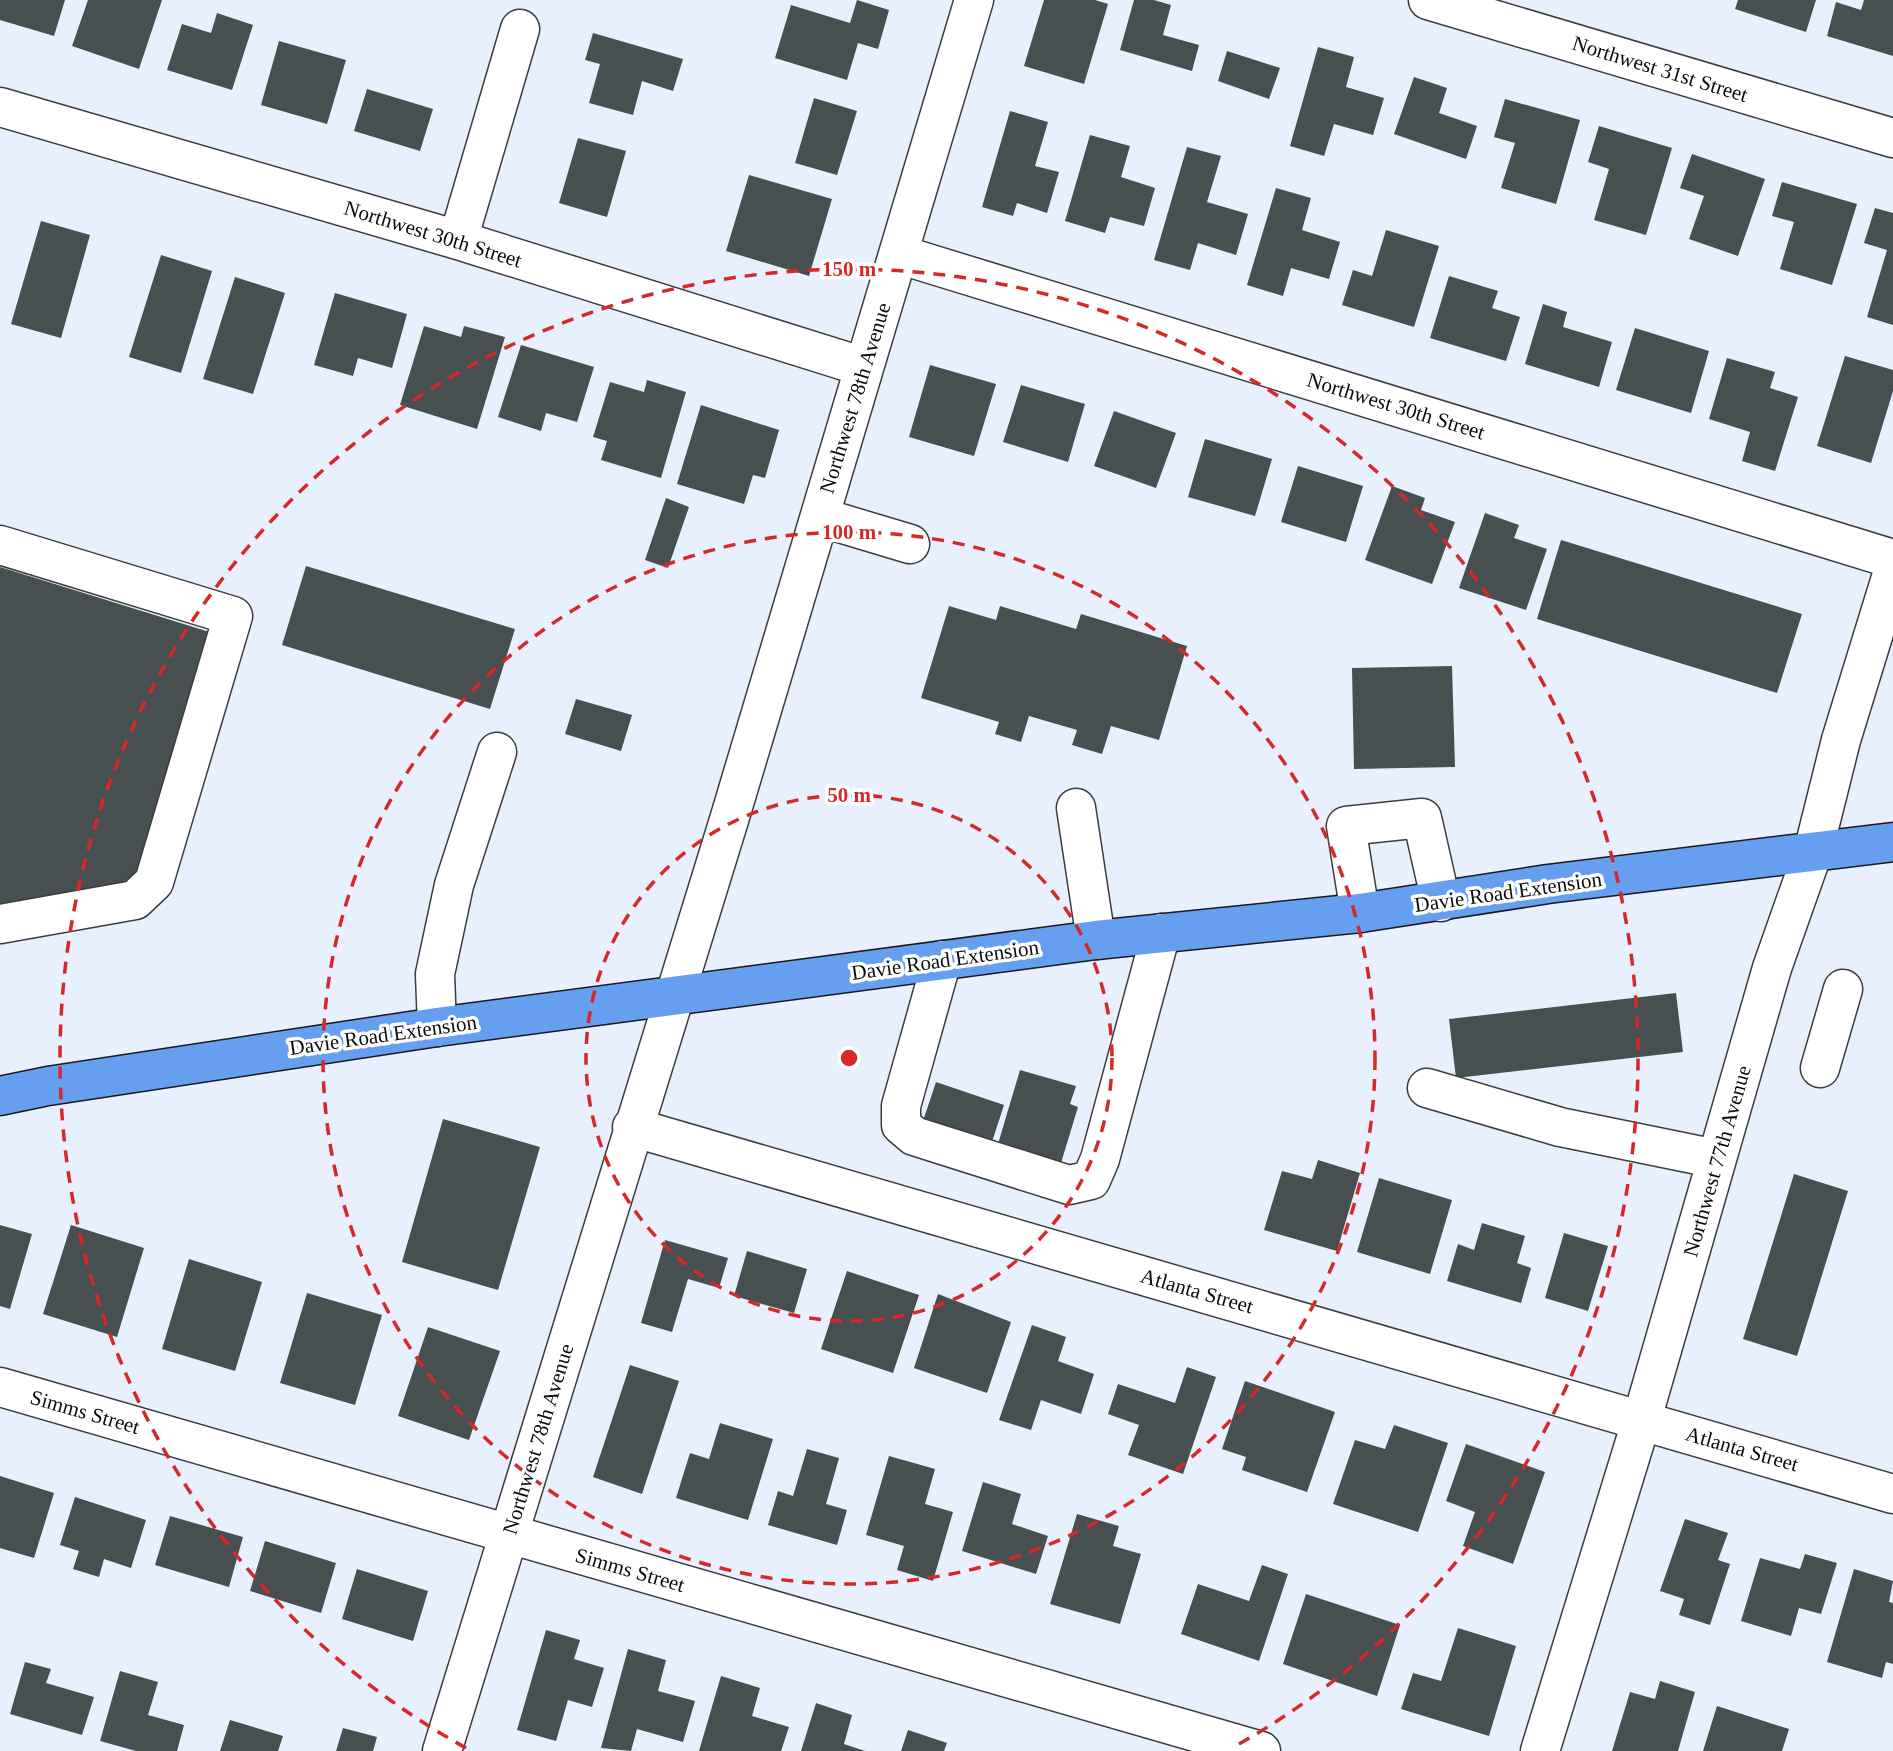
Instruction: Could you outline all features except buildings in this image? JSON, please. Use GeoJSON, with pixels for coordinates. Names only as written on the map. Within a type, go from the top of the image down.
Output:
{"type":"FeatureCollection","features":[{"type":"Feature","properties":{"kind":"main road","name":"Davie Road Extension"},"geometry":{"type":"LineString","coordinates":[[0,1096],[437,1027],[1096,940],[1360,913],[1548,884],[1893,842]]}},
{"type":"Feature","properties":{"kind":"street","name":"Northwest 78th Avenue"},"geometry":{"type":"LineString","coordinates":[[672,996],[975,0]]}},
{"type":"Feature","properties":{"kind":"street","name":"Northwest 31st Street"},"geometry":{"type":"LineString","coordinates":[[1428,0],[1893,138]]}},
{"type":"Feature","properties":{"kind":"street"},"geometry":{"type":"LineString","coordinates":[[458,240],[520,29]]}},
{"type":"Feature","properties":{"kind":"street","name":"Northwest 30th Street"},"geometry":{"type":"LineString","coordinates":[[0,107],[458,240],[864,367]]}},
{"type":"Feature","properties":{"kind":"street","name":"Northwest 30th Street"},"geometry":{"type":"LineString","coordinates":[[898,254],[1893,559]]}},
{"type":"Feature","properties":{"kind":"street"},"geometry":{"type":"LineString","coordinates":[[820,516],[910,544]]}},
{"type":"Feature","properties":{"kind":"street"},"geometry":{"type":"LineString","coordinates":[[0,545],[233,616],[154,881],[135,900],[0,925]]}},
{"type":"Feature","properties":{"kind":"street","name":"Northwest 77th Avenue"},"geometry":{"type":"LineString","coordinates":[[1540,1751],[1642,1419],[1772,968],[1813,852],[1841,740],[1893,571]]}},
{"type":"Feature","properties":{"kind":"street"},"geometry":{"type":"LineString","coordinates":[[437,1027],[435,974],[454,885],[496,752]]}},
{"type":"Feature","properties":{"kind":"street"},"geometry":{"type":"LineString","coordinates":[[1076,808],[1096,940]]}},
{"type":"Feature","properties":{"kind":"street"},"geometry":{"type":"LineString","coordinates":[[1360,913],[1346,826],[1422,818],[1441,902]]}},
{"type":"Feature","properties":{"kind":"street"},"geometry":{"type":"LineString","coordinates":[[942,960],[901,1106],[901,1125],[914,1136],[1069,1185],[1091,1180],[1100,1159],[1161,933]]}},
{"type":"Feature","properties":{"kind":"street"},"geometry":{"type":"LineString","coordinates":[[1820,1068],[1843,989]]}},
{"type":"Feature","properties":{"kind":"street"},"geometry":{"type":"LineString","coordinates":[[632,1128],[672,996]]}},
{"type":"Feature","properties":{"kind":"street"},"geometry":{"type":"LineString","coordinates":[[1427,1088],[1560,1128],[1717,1159]]}},
{"type":"Feature","properties":{"kind":"street","name":"Northwest 78th Avenue"},"geometry":{"type":"LineString","coordinates":[[442,1751],[632,1128]]}},
{"type":"Feature","properties":{"kind":"street","name":"Atlanta Street"},"geometry":{"type":"LineString","coordinates":[[632,1128],[1893,1494]]}},
{"type":"Feature","properties":{"kind":"street","name":"Simms Street"},"geometry":{"type":"LineString","coordinates":[[0,1387],[1261,1751]]}}]}
